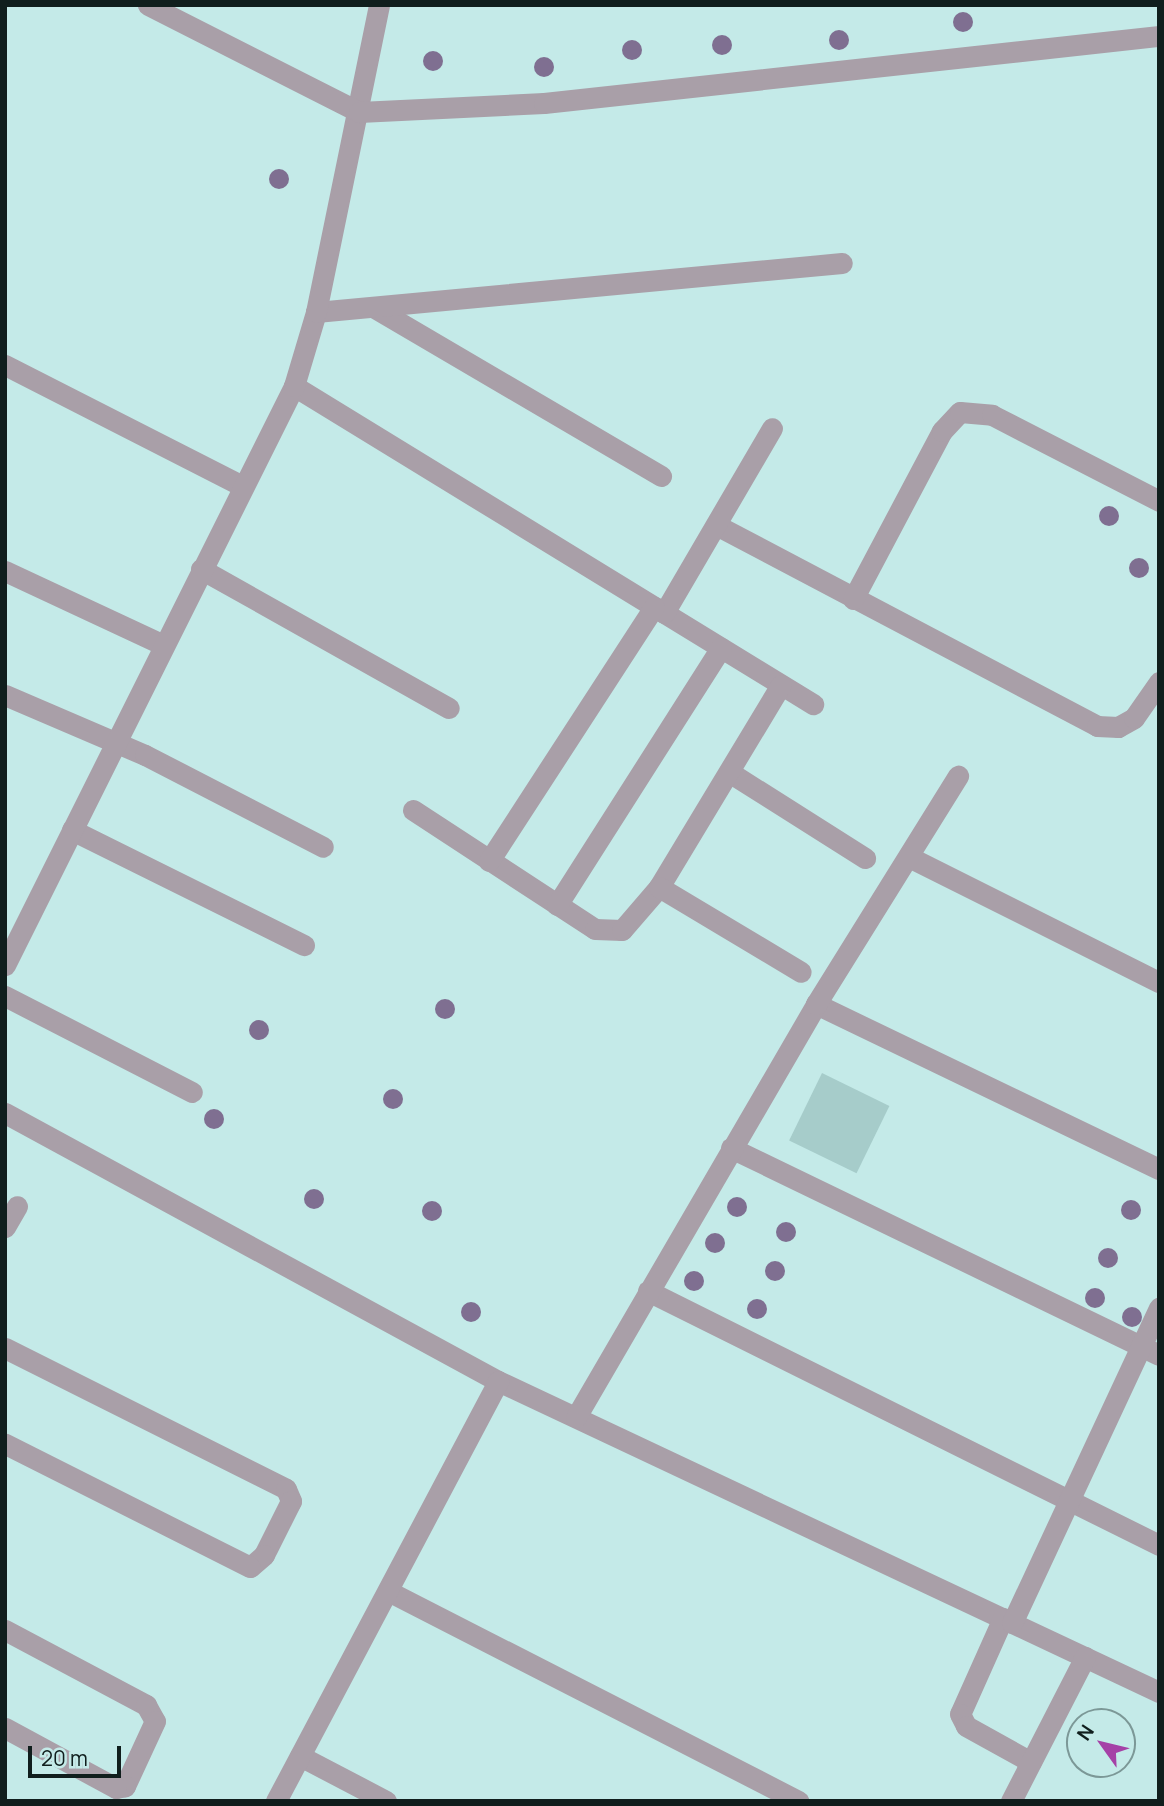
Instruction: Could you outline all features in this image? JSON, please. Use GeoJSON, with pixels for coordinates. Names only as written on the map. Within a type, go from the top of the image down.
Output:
{"type":"FeatureCollection","features":[{"type":"Feature","properties":{"kind":"street"},"geometry":{"type":"LineString","coordinates":[[148,5],[359,112],[544,103],[1159,36]]}},
{"type":"Feature","properties":{"kind":"street"},"geometry":{"type":"LineString","coordinates":[[5,965],[242,485],[294,386],[316,312],[379,5]]}},
{"type":"Feature","properties":{"kind":"street"},"geometry":{"type":"LineString","coordinates":[[316,312],[842,263]]}},
{"type":"Feature","properties":{"kind":"street"},"geometry":{"type":"LineString","coordinates":[[373,307],[661,476]]}},
{"type":"Feature","properties":{"kind":"street"},"geometry":{"type":"LineString","coordinates":[[5,365],[242,485]]}},
{"type":"Feature","properties":{"kind":"street"},"geometry":{"type":"LineString","coordinates":[[294,386],[813,704]]}},
{"type":"Feature","properties":{"kind":"street"},"geometry":{"type":"LineString","coordinates":[[853,599],[942,431],[960,412],[992,415],[1159,501]]}},
{"type":"Feature","properties":{"kind":"street"},"geometry":{"type":"LineString","coordinates":[[489,861],[718,526],[772,428]]}},
{"type":"Feature","properties":{"kind":"street"},"geometry":{"type":"LineString","coordinates":[[718,526],[1097,726],[1118,727],[1134,719],[1159,682]]}},
{"type":"Feature","properties":{"kind":"street"},"geometry":{"type":"LineString","coordinates":[[201,569],[449,708]]}},
{"type":"Feature","properties":{"kind":"street"},"geometry":{"type":"LineString","coordinates":[[5,571],[164,645]]}},
{"type":"Feature","properties":{"kind":"street"},"geometry":{"type":"LineString","coordinates":[[557,905],[721,648]]}},
{"type":"Feature","properties":{"kind":"street"},"geometry":{"type":"LineString","coordinates":[[412,810],[557,905],[611,933],[635,920],[659,887],[782,685]]}},
{"type":"Feature","properties":{"kind":"street"},"geometry":{"type":"LineString","coordinates":[[5,695],[116,742],[323,847]]}},
{"type":"Feature","properties":{"kind":"street"},"geometry":{"type":"LineString","coordinates":[[729,772],[866,858]]}},
{"type":"Feature","properties":{"kind":"street"},"geometry":{"type":"LineString","coordinates":[[576,1417],[816,1004],[958,776]]}},
{"type":"Feature","properties":{"kind":"street"},"geometry":{"type":"LineString","coordinates":[[72,830],[304,946]]}},
{"type":"Feature","properties":{"kind":"street"},"geometry":{"type":"LineString","coordinates":[[909,857],[1159,982]]}},
{"type":"Feature","properties":{"kind":"street"},"geometry":{"type":"LineString","coordinates":[[659,887],[801,972]]}},
{"type":"Feature","properties":{"kind":"street"},"geometry":{"type":"LineString","coordinates":[[5,996],[192,1092]]}},
{"type":"Feature","properties":{"kind":"street"},"geometry":{"type":"LineString","coordinates":[[816,1004],[1159,1169]]}},
{"type":"Feature","properties":{"kind":"street"},"geometry":{"type":"LineString","coordinates":[[5,1113],[498,1381],[1159,1692]]}},
{"type":"Feature","properties":{"kind":"street"},"geometry":{"type":"LineString","coordinates":[[731,1148],[1151,1351]]}},
{"type":"Feature","properties":{"kind":"street"},"geometry":{"type":"LineString","coordinates":[[5,1227],[17,1206]]}},
{"type":"Feature","properties":{"kind":"street"},"geometry":{"type":"LineString","coordinates":[[648,1291],[1159,1545]]}},
{"type":"Feature","properties":{"kind":"street"},"geometry":{"type":"LineString","coordinates":[[1031,1762],[966,1726],[960,1714],[1067,1500],[1151,1351],[1159,1308]]}},
{"type":"Feature","properties":{"kind":"street"},"geometry":{"type":"LineString","coordinates":[[5,1348],[286,1489],[291,1501],[264,1555],[250,1567],[5,1444]]}},
{"type":"Feature","properties":{"kind":"street"},"geometry":{"type":"LineString","coordinates":[[276,1801],[498,1381]]}},
{"type":"Feature","properties":{"kind":"street"},"geometry":{"type":"LineString","coordinates":[[388,1591],[798,1801]]}},
{"type":"Feature","properties":{"kind":"street"},"geometry":{"type":"LineString","coordinates":[[5,1630],[146,1705],[155,1721],[125,1786],[116,1788],[5,1728]]}},
{"type":"Feature","properties":{"kind":"street"},"geometry":{"type":"LineString","coordinates":[[1011,1801],[1085,1657]]}},
{"type":"Feature","properties":{"kind":"street"},"geometry":{"type":"LineString","coordinates":[[300,1756],[386,1801]]}},
{"type":"Feature","properties":{"kind":"building"},"geometry":{"type":"Polygon","coordinates":[[[822,1073],[889,1106],[857,1173],[789,1140],[822,1073]]]}}]}
